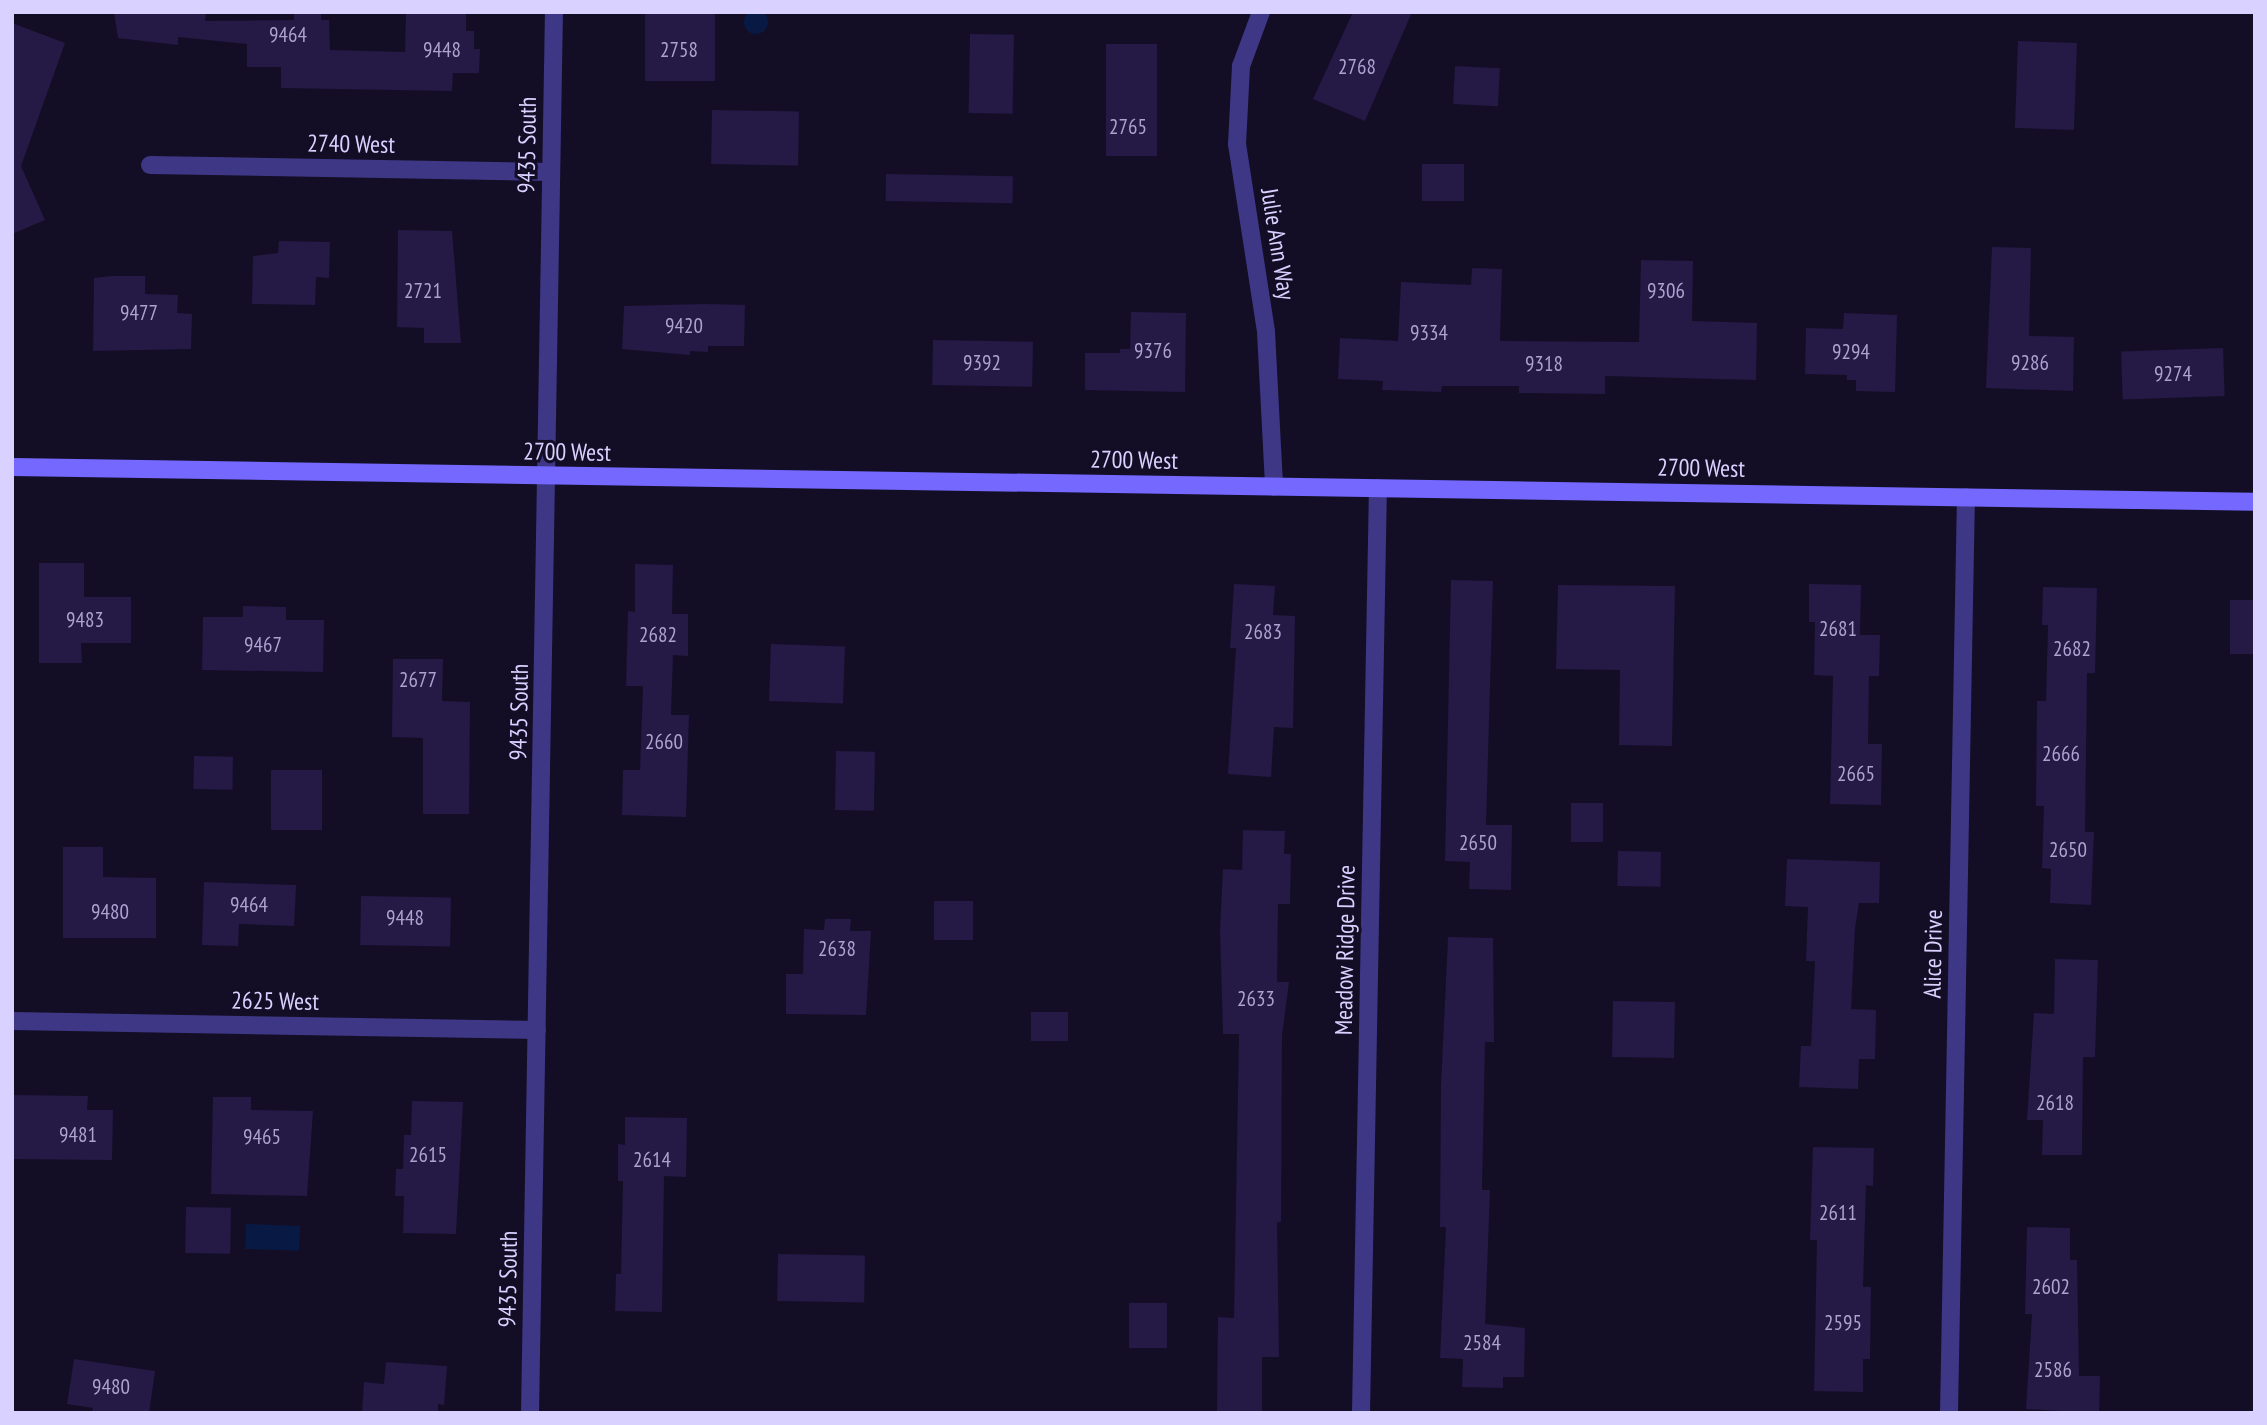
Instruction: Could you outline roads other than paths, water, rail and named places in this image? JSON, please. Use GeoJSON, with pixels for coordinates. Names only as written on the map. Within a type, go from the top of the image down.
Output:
{"type":"FeatureCollection","features":[{"type":"Feature","properties":{"kind":"main road","name":"2700 West"},"geometry":{"type":"LineString","coordinates":[[12,467],[2255,502]]}},
{"type":"Feature","properties":{"kind":"street","name":"9435 South"},"geometry":{"type":"LineString","coordinates":[[530,1413],[554,12]]}},
{"type":"Feature","properties":{"kind":"street","name":"Julie Ann Way"},"geometry":{"type":"LineString","coordinates":[[1261,12],[1241,66],[1237,144],[1266,331],[1274,487]]}},
{"type":"Feature","properties":{"kind":"street","name":"2740 West"},"geometry":{"type":"LineString","coordinates":[[150,165],[551,172]]}},
{"type":"Feature","properties":{"kind":"street","name":"Meadow Ridge Drive"},"geometry":{"type":"LineString","coordinates":[[1361,1413],[1378,488]]}},
{"type":"Feature","properties":{"kind":"street","name":"Alice Drive"},"geometry":{"type":"LineString","coordinates":[[1949,1413],[1966,497]]}},
{"type":"Feature","properties":{"kind":"street","name":"2625 West"},"geometry":{"type":"LineString","coordinates":[[12,1021],[537,1030]]}},
{"type":"Feature","properties":{"kind":"water"},"geometry":{"type":"Polygon","coordinates":[[[756,10],[767,17],[768,22],[761,33],[756,34],[745,27],[744,22],[751,11],[756,10]]]}},
{"type":"Feature","properties":{"kind":"water"},"geometry":{"type":"Polygon","coordinates":[[[246,1224],[300,1226],[299,1251],[245,1249],[246,1224]]]}}]}
